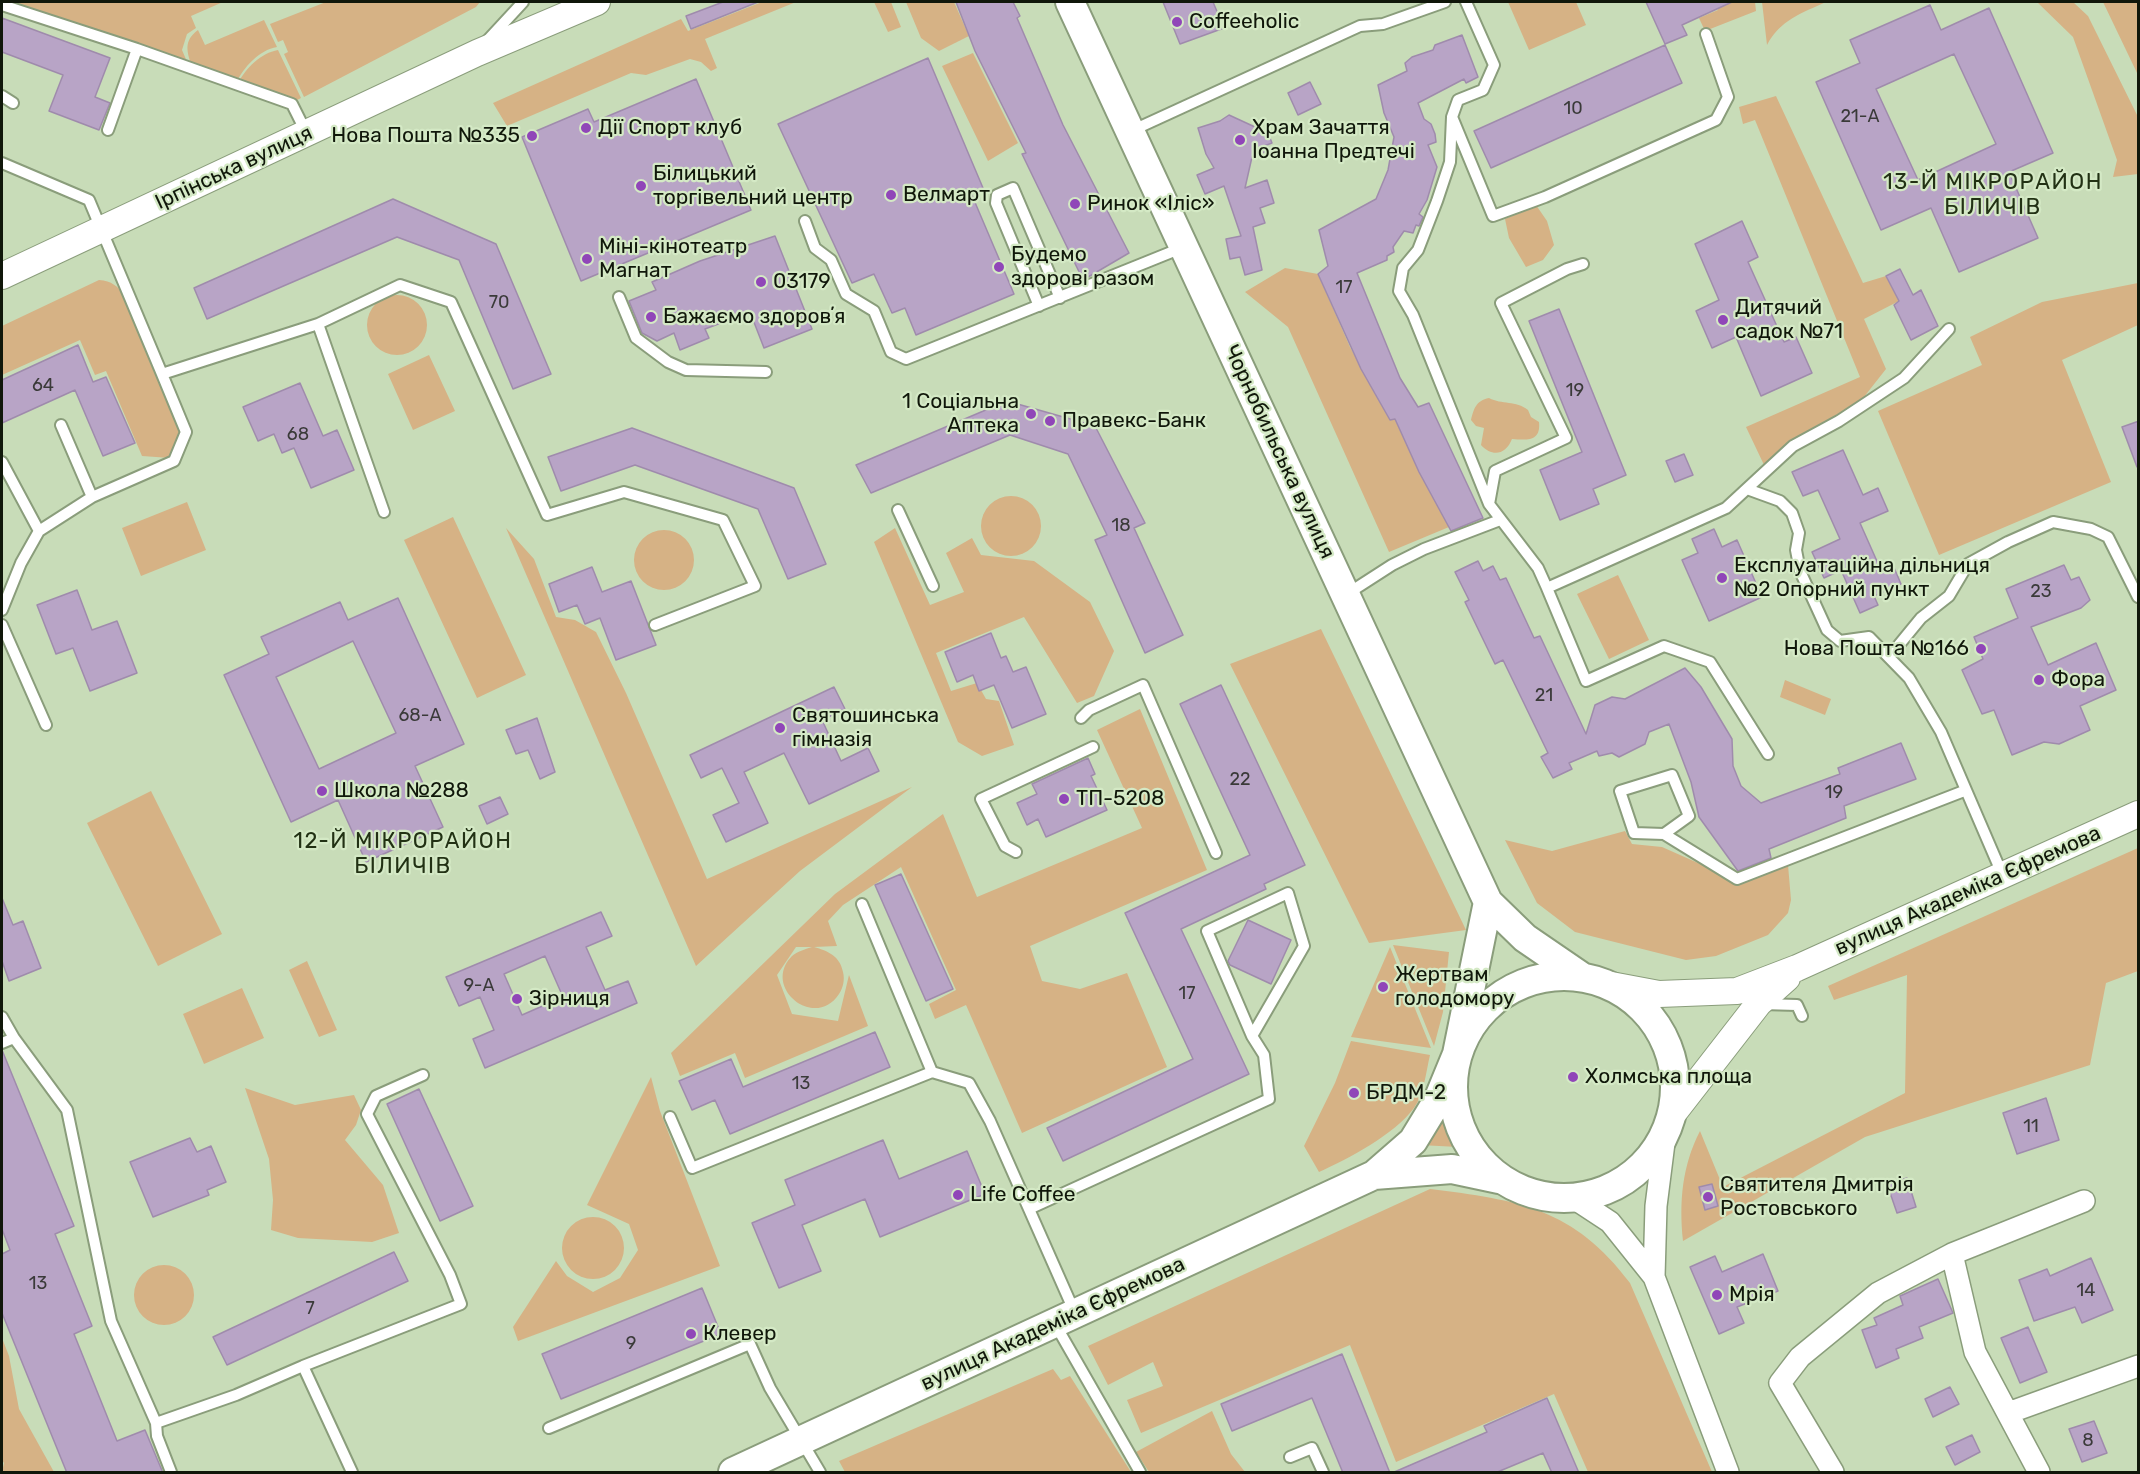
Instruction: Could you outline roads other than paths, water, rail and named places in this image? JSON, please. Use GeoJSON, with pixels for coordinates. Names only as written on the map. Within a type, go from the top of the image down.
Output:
{"type":"FeatureCollection","features":[{"type":"Feature","properties":{"kind":"main road","name":"Чорнобильська вулиця"},"geometry":{"type":"LineString","coordinates":[[1070,2],[1488,902],[1525,938],[1582,977]]}},
{"type":"Feature","properties":{"kind":"main road"},"geometry":{"type":"LineString","coordinates":[[1457,1054],[1471,1025],[1492,1001],[1520,984],[1550,976],[1582,977],[1611,985],[1626,994],[1651,1017],[1669,1047],[1676,1081],[1669,1125],[1643,1166],[1631,1176],[1612,1188],[1575,1198],[1538,1196],[1501,1180],[1475,1156],[1458,1124],[1452,1089],[1457,1054],[1488,902]]}},
{"type":"Feature","properties":{"kind":"main road","name":"вулиця Академіка Єфремова"},"geometry":{"type":"LineString","coordinates":[[733,1473],[1374,1175],[1413,1141],[1438,1100],[1457,1054]]}},
{"type":"Feature","properties":{"kind":"main road","name":"вулиця Академіка Єфремова"},"geometry":{"type":"LineString","coordinates":[[1374,1175],[1452,1169],[1501,1180]]}},
{"type":"Feature","properties":{"kind":"street","name":"Ірпінська вулиця"},"geometry":{"type":"LineString","coordinates":[[2,276],[477,53],[590,3]]}},
{"type":"Feature","properties":{"kind":"street","name":"вулиця Академіка Єфремова"},"geometry":{"type":"LineString","coordinates":[[1611,985],[1659,994],[1737,991],[1797,968],[2139,814]]}},
{"type":"Feature","properties":{"kind":"street","name":"вулиця Академіка Єфремова"},"geometry":{"type":"LineString","coordinates":[[1669,1125],[1759,1003],[1797,968]]}},
{"type":"Feature","properties":{"kind":"street"},"geometry":{"type":"LineString","coordinates":[[1654,1276],[1656,1206],[1669,1125]]}},
{"type":"Feature","properties":{"kind":"street"},"geometry":{"type":"LineString","coordinates":[[1575,1198],[1610,1222],[1654,1276],[1728,1473]]}},
{"type":"Feature","properties":{"kind":"street"},"geometry":{"type":"LineString","coordinates":[[1825,1470],[1780,1383],[1800,1357],[1878,1293],[1952,1254],[2084,1201]]}},
{"type":"Feature","properties":{"kind":"street"},"geometry":{"type":"LineString","coordinates":[[1952,1254],[1975,1352],[2040,1473]]}},
{"type":"Feature","properties":{"kind":"street"},"geometry":{"type":"LineString","coordinates":[[2008,1413],[2139,1366]]}},
{"type":"Feature","properties":{"kind":"lane"},"geometry":{"type":"LineString","coordinates":[[477,53],[524,2]]}},
{"type":"Feature","properties":{"kind":"lane"},"geometry":{"type":"LineString","coordinates":[[1131,131],[1360,26],[1383,24],[1445,2]]}},
{"type":"Feature","properties":{"kind":"lane"},"geometry":{"type":"LineString","coordinates":[[1466,2],[1494,65],[1483,90],[1458,100],[1452,117],[1450,162],[1418,250],[1403,268],[1399,291],[1413,315],[1489,504],[1538,568],[1587,681],[1664,646],[1710,662],[1768,754]]}},
{"type":"Feature","properties":{"kind":"lane"},"geometry":{"type":"LineString","coordinates":[[2,5],[137,49],[292,104],[307,134]]}},
{"type":"Feature","properties":{"kind":"lane"},"geometry":{"type":"LineString","coordinates":[[1452,117],[1493,216],[1545,197],[1716,120],[1728,97],[1706,34]]}},
{"type":"Feature","properties":{"kind":"lane"},"geometry":{"type":"LineString","coordinates":[[108,130],[137,49]]}},
{"type":"Feature","properties":{"kind":"lane"},"geometry":{"type":"LineString","coordinates":[[2,96],[13,103]]}},
{"type":"Feature","properties":{"kind":"lane"},"geometry":{"type":"LineString","coordinates":[[2,163],[89,200],[186,432],[174,461],[92,496],[39,531],[21,563],[2,610]]}},
{"type":"Feature","properties":{"kind":"lane"},"geometry":{"type":"LineString","coordinates":[[1040,306],[996,203],[997,195],[1013,188],[1060,298]]}},
{"type":"Feature","properties":{"kind":"lane"},"geometry":{"type":"LineString","coordinates":[[805,221],[815,248],[831,260],[846,294],[874,311],[891,352],[906,359],[1184,247]]}},
{"type":"Feature","properties":{"kind":"lane"},"geometry":{"type":"LineString","coordinates":[[1489,504],[1495,471],[1566,438],[1502,303],[1567,268],[1583,264]]}},
{"type":"Feature","properties":{"kind":"lane"},"geometry":{"type":"LineString","coordinates":[[162,374],[318,324],[400,285],[451,302],[547,515],[624,492],[723,520],[755,586],[655,625]]}},
{"type":"Feature","properties":{"kind":"lane"},"geometry":{"type":"LineString","coordinates":[[619,297],[636,338],[668,362],[686,370],[766,372]]}},
{"type":"Feature","properties":{"kind":"lane"},"geometry":{"type":"LineString","coordinates":[[318,324],[384,512]]}},
{"type":"Feature","properties":{"kind":"lane"},"geometry":{"type":"LineString","coordinates":[[1547,588],[1726,508],[1793,446],[1839,421],[1904,378],[1949,329]]}},
{"type":"Feature","properties":{"kind":"lane"},"geometry":{"type":"LineString","coordinates":[[61,425],[92,496]]}},
{"type":"Feature","properties":{"kind":"lane"},"geometry":{"type":"LineString","coordinates":[[2,462],[39,531]]}},
{"type":"Feature","properties":{"kind":"lane"},"geometry":{"type":"LineString","coordinates":[[1747,489],[1780,501],[1792,513],[1799,533],[1796,550],[1800,571],[1827,630],[1840,641],[1869,637],[1909,678],[1941,732],[1964,791],[2003,876]]}},
{"type":"Feature","properties":{"kind":"lane"},"geometry":{"type":"LineString","coordinates":[[898,510],[933,586]]}},
{"type":"Feature","properties":{"kind":"lane"},"geometry":{"type":"LineString","coordinates":[[1346,596],[1392,565],[1424,549],[1500,520]]}},
{"type":"Feature","properties":{"kind":"lane"},"geometry":{"type":"LineString","coordinates":[[1889,657],[1921,618],[1949,596],[1968,564],[2053,522],[2091,530],[2108,537],[2139,597]]}},
{"type":"Feature","properties":{"kind":"lane"},"geometry":{"type":"LineString","coordinates":[[2,625],[46,725]]}},
{"type":"Feature","properties":{"kind":"lane"},"geometry":{"type":"LineString","coordinates":[[1081,718],[1089,710],[1143,685],[1216,853]]}},
{"type":"Feature","properties":{"kind":"lane"},"geometry":{"type":"LineString","coordinates":[[1016,852],[1005,846],[981,799],[1093,747]]}},
{"type":"Feature","properties":{"kind":"lane"},"geometry":{"type":"LineString","coordinates":[[1664,834],[1689,816],[1672,775],[1620,791],[1634,833],[1664,834],[1737,879],[1964,791]]}},
{"type":"Feature","properties":{"kind":"lane"},"geometry":{"type":"LineString","coordinates":[[1029,1209],[1269,1100],[1264,1055],[1252,1036],[1207,932],[1288,893],[1304,946],[1252,1036]]}},
{"type":"Feature","properties":{"kind":"lane"},"geometry":{"type":"LineString","coordinates":[[862,904],[932,1072]]}},
{"type":"Feature","properties":{"kind":"lane"},"geometry":{"type":"LineString","coordinates":[[1759,1003],[1797,1005],[1802,1016]]}},
{"type":"Feature","properties":{"kind":"lane"},"geometry":{"type":"LineString","coordinates":[[2,1017],[14,1038],[68,1110],[111,1321],[156,1423],[157,1436],[171,1473]]}},
{"type":"Feature","properties":{"kind":"lane"},"geometry":{"type":"LineString","coordinates":[[2,1042],[14,1038]]}},
{"type":"Feature","properties":{"kind":"lane"},"geometry":{"type":"LineString","coordinates":[[670,1117],[692,1168],[932,1072],[969,1083],[990,1121],[1029,1209],[1065,1319],[1140,1473]]}},
{"type":"Feature","properties":{"kind":"lane"},"geometry":{"type":"LineString","coordinates":[[156,1423],[236,1395],[303,1366],[461,1305],[450,1275],[367,1114],[376,1096],[423,1075]]}},
{"type":"Feature","properties":{"kind":"lane"},"geometry":{"type":"LineString","coordinates":[[549,1428],[750,1344],[770,1388],[820,1473]]}},
{"type":"Feature","properties":{"kind":"lane"},"geometry":{"type":"LineString","coordinates":[[303,1366],[352,1473]]}},
{"type":"Feature","properties":{"kind":"lane"},"geometry":{"type":"LineString","coordinates":[[1290,1457],[1312,1448],[1323,1473]]}},
{"type":"Feature","properties":{"kind":"place","name":"Coffeeholic"},"geometry":{"type":"Point","coordinates":[1177,22]}},
{"type":"Feature","properties":{"kind":"place","name":"Дії Спорт клуб"},"geometry":{"type":"Point","coordinates":[586,128]}},
{"type":"Feature","properties":{"kind":"place","name":"Нова Пошта №335"},"geometry":{"type":"Point","coordinates":[532,136]}},
{"type":"Feature","properties":{"kind":"place","name":"Храм Зачаття Іоанна Предтечі"},"geometry":{"type":"Point","coordinates":[1240,140]}},
{"type":"Feature","properties":{"kind":"place","name":"Білицький торгівельний центр"},"geometry":{"type":"Point","coordinates":[641,186]}},
{"type":"Feature","properties":{"kind":"place","name":"Велмарт"},"geometry":{"type":"Point","coordinates":[891,195]}},
{"type":"Feature","properties":{"kind":"place","name":"Ринок «Іліс»"},"geometry":{"type":"Point","coordinates":[1075,204]}},
{"type":"Feature","properties":{"kind":"place","name":"Міні-кінотеатр Магнат"},"geometry":{"type":"Point","coordinates":[587,259]}},
{"type":"Feature","properties":{"kind":"place","name":"Будемо здорові разом"},"geometry":{"type":"Point","coordinates":[999,267]}},
{"type":"Feature","properties":{"kind":"place","name":"03179"},"geometry":{"type":"Point","coordinates":[761,282]}},
{"type":"Feature","properties":{"kind":"place","name":"Бажаємо здоровʼя"},"geometry":{"type":"Point","coordinates":[651,317]}},
{"type":"Feature","properties":{"kind":"place","name":"Дитячий садок №71"},"geometry":{"type":"Point","coordinates":[1723,320]}},
{"type":"Feature","properties":{"kind":"place","name":"1 Соціальна Аптека"},"geometry":{"type":"Point","coordinates":[1031,414]}},
{"type":"Feature","properties":{"kind":"place","name":"Правекс-Банк"},"geometry":{"type":"Point","coordinates":[1050,421]}},
{"type":"Feature","properties":{"kind":"place","name":"Експлуатаційна дільниця №2 Опорний пункт"},"geometry":{"type":"Point","coordinates":[1722,578]}},
{"type":"Feature","properties":{"kind":"place","name":"Нова Пошта №166"},"geometry":{"type":"Point","coordinates":[1981,649]}},
{"type":"Feature","properties":{"kind":"place","name":"Фора"},"geometry":{"type":"Point","coordinates":[2039,680]}},
{"type":"Feature","properties":{"kind":"place","name":"Святошинська гімназія"},"geometry":{"type":"Point","coordinates":[780,728]}},
{"type":"Feature","properties":{"kind":"place","name":"Школа №288"},"geometry":{"type":"Point","coordinates":[322,791]}},
{"type":"Feature","properties":{"kind":"place","name":"ТП-5208"},"geometry":{"type":"Point","coordinates":[1064,799]}},
{"type":"Feature","properties":{"kind":"place","name":"Жертвам голодомору"},"geometry":{"type":"Point","coordinates":[1383,987]}},
{"type":"Feature","properties":{"kind":"place","name":"Зірниця"},"geometry":{"type":"Point","coordinates":[517,999]}},
{"type":"Feature","properties":{"kind":"place","name":"Холмська площа"},"geometry":{"type":"Point","coordinates":[1573,1077]}},
{"type":"Feature","properties":{"kind":"place","name":"БРДМ-2"},"geometry":{"type":"Point","coordinates":[1354,1093]}},
{"type":"Feature","properties":{"kind":"place","name":"Life Coffee"},"geometry":{"type":"Point","coordinates":[958,1195]}},
{"type":"Feature","properties":{"kind":"place","name":"Святителя Дмитрія Ростовського"},"geometry":{"type":"Point","coordinates":[1708,1197]}},
{"type":"Feature","properties":{"kind":"place","name":"Мрія"},"geometry":{"type":"Point","coordinates":[1717,1295]}},
{"type":"Feature","properties":{"kind":"place","name":"Клевер"},"geometry":{"type":"Point","coordinates":[691,1334]}},
{"type":"Feature","properties":{"kind":"district","name":"13-Й МІКРОРАЙОН БІЛИЧІВ"},"geometry":{"type":"Point","coordinates":[1993,196]}},
{"type":"Feature","properties":{"kind":"district","name":"12-Й МІКРОРАЙОН БІЛИЧІВ"},"geometry":{"type":"Point","coordinates":[403,854]}}]}
